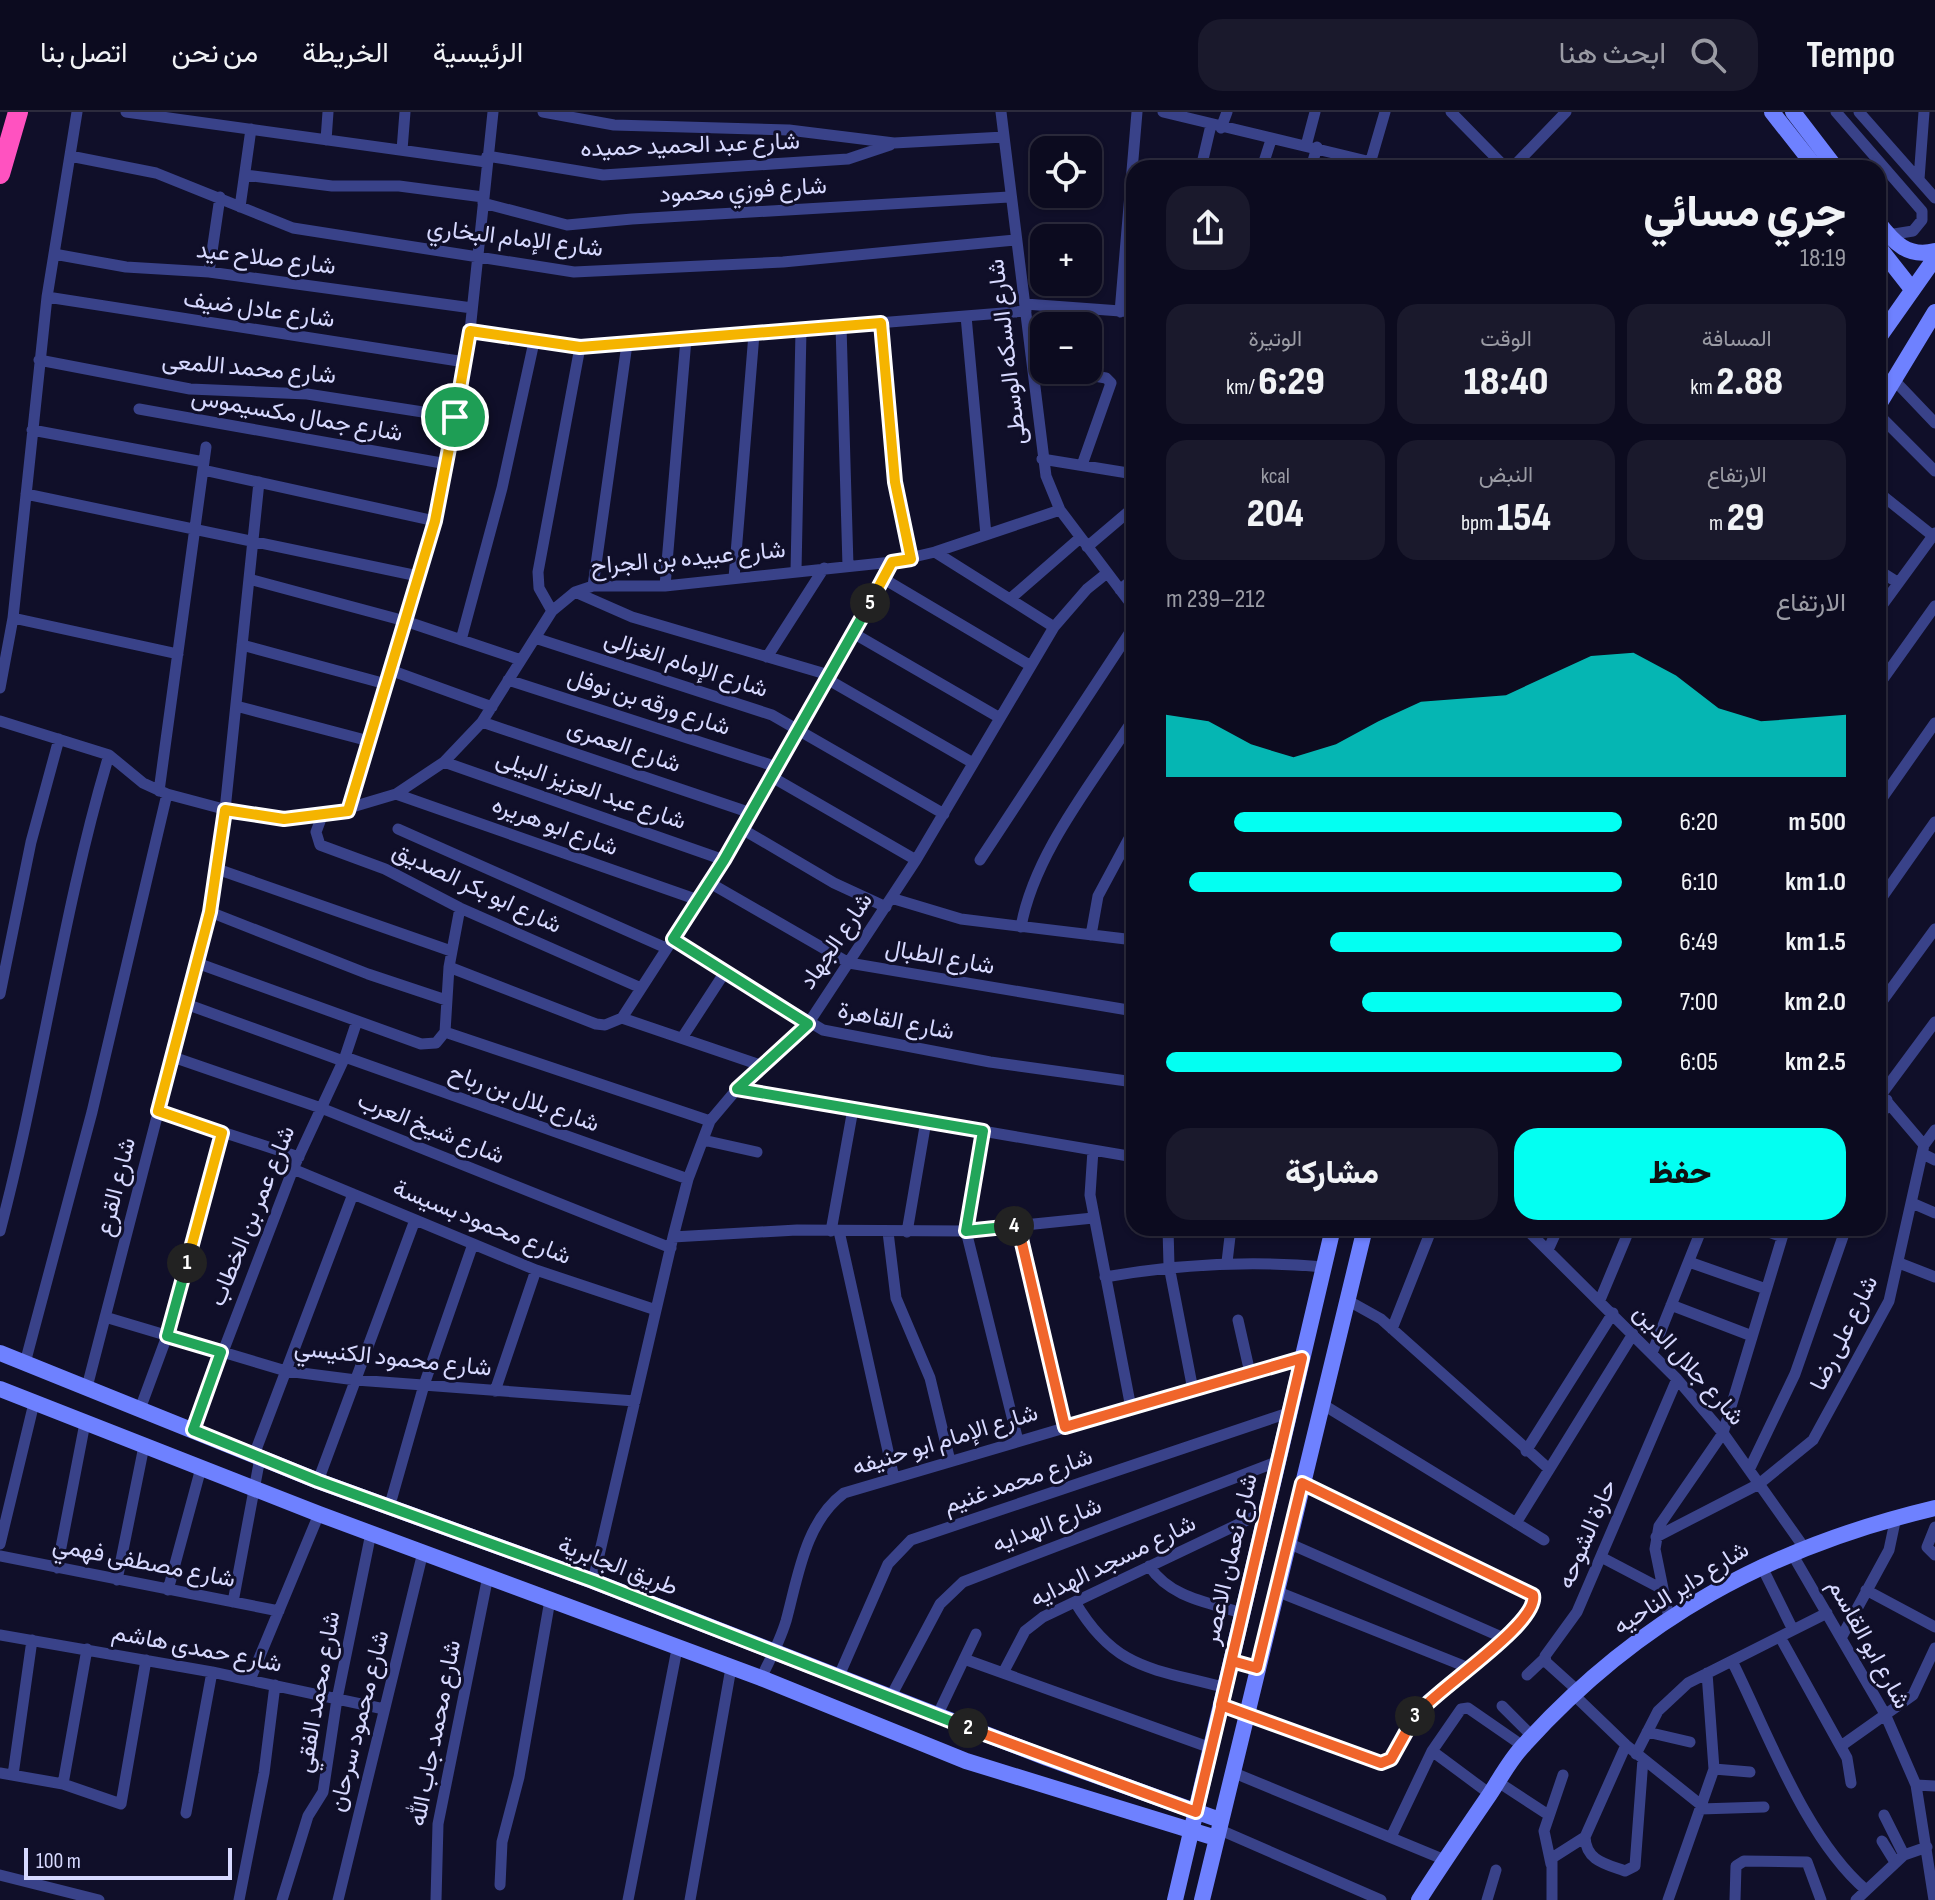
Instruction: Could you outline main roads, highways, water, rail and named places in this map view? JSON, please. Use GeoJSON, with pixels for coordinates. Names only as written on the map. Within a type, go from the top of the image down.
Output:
{"type":"FeatureCollection","features":[{"type":"Feature","properties":{"kind":"highway"},"geometry":{"type":"LineString","coordinates":[[0,174],[18,112]]}}]}
